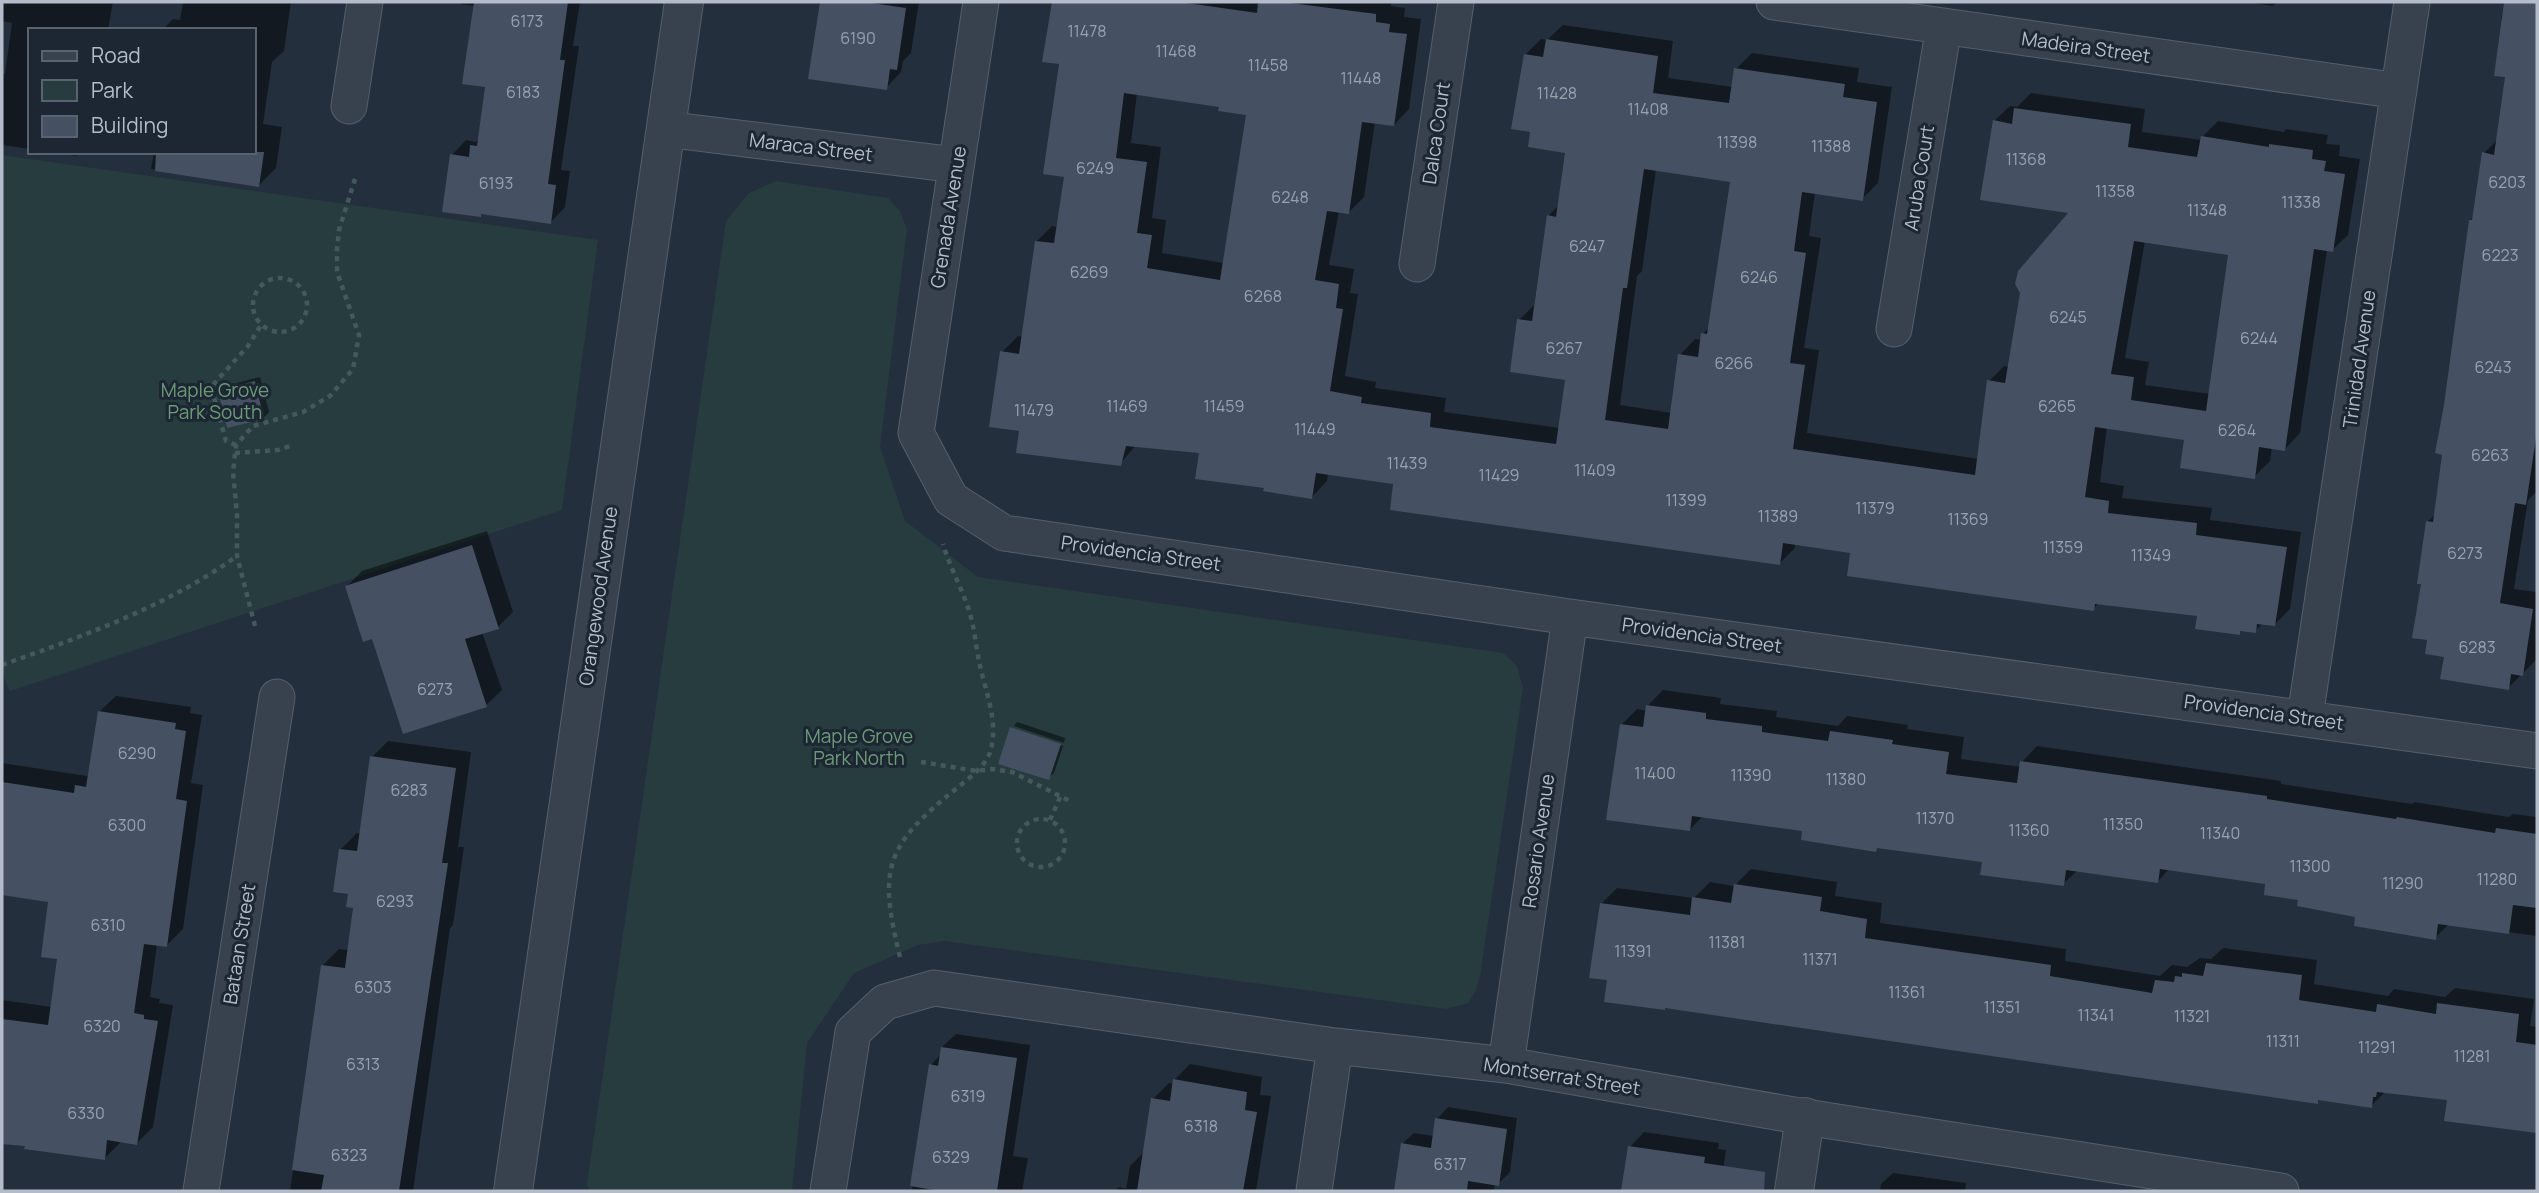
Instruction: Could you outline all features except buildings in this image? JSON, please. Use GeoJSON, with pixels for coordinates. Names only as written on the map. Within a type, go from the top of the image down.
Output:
{"type":"FeatureCollection","features":[{"type":"Feature","properties":{"kind":"street"},"geometry":{"type":"LineString","coordinates":[[349,106],[365,2]]}},
{"type":"Feature","properties":{"kind":"street","name":"Orangewood Avenue"},"geometry":{"type":"LineString","coordinates":[[513,1191],[684,2]]}},
{"type":"Feature","properties":{"kind":"street","name":"Grenada Avenue"},"geometry":{"type":"LineString","coordinates":[[916,433],[981,2]]}},
{"type":"Feature","properties":{"kind":"street","name":"Dalca Court"},"geometry":{"type":"LineString","coordinates":[[1417,264],[1456,2]]}},
{"type":"Feature","properties":{"kind":"street","name":"Madeira Street"},"geometry":{"type":"LineString","coordinates":[[1774,2],[2399,91]]}},
{"type":"Feature","properties":{"kind":"street","name":"Trinidad Avenue"},"geometry":{"type":"LineString","coordinates":[[2305,717],[2412,2]]}},
{"type":"Feature","properties":{"kind":"street","name":"Aruba Court"},"geometry":{"type":"LineString","coordinates":[[1894,329],[1944,26]]}},
{"type":"Feature","properties":{"kind":"street","name":"Maraca Street"},"geometry":{"type":"LineString","coordinates":[[665,129],[956,165]]}},
{"type":"Feature","properties":{"kind":"street","name":"Providencia Street"},"geometry":{"type":"LineString","coordinates":[[916,433],[951,499],[1004,533],[1570,617],[2537,751]]}},
{"type":"Feature","properties":{"kind":"street","name":"Rosario Avenue"},"geometry":{"type":"LineString","coordinates":[[1506,1065],[1570,617]]}},
{"type":"Feature","properties":{"kind":"street","name":"Bataan Street"},"geometry":{"type":"LineString","coordinates":[[201,1191],[277,697]]}},
{"type":"Feature","properties":{"kind":"street","name":"Montserrat Street"},"geometry":{"type":"LineString","coordinates":[[828,1191],[853,1032],[885,1002],[934,988],[1335,1046],[1506,1065],[1805,1117],[2261,1190]]}},
{"type":"Feature","properties":{"kind":"street"},"geometry":{"type":"LineString","coordinates":[[1314,1191],[1335,1046]]}},
{"type":"Feature","properties":{"kind":"street"},"geometry":{"type":"LineString","coordinates":[[1794,1191],[1805,1117]]}},
{"type":"Feature","properties":{"kind":"path"},"geometry":{"type":"LineString","coordinates":[[255,626],[237,556],[233,472],[236,445],[253,426],[303,412],[330,396],[353,369],[359,335],[337,272],[337,249],[339,230],[355,179]]}},
{"type":"Feature","properties":{"kind":"path"},"geometry":{"type":"LineString","coordinates":[[278,277],[295,282],[307,297],[306,315],[294,329],[277,332],[261,325],[255,317],[253,300],[262,284],[278,277]]}},
{"type":"Feature","properties":{"kind":"path"},"geometry":{"type":"LineString","coordinates":[[236,445],[226,440],[211,387],[248,346],[261,325]]}},
{"type":"Feature","properties":{"kind":"path"},"geometry":{"type":"LineString","coordinates":[[235,453],[278,450],[290,446]]}},
{"type":"Feature","properties":{"kind":"path"},"geometry":{"type":"LineString","coordinates":[[900,957],[893,930],[888,883],[895,852],[913,826],[977,771],[990,753],[993,737],[992,718],[970,613],[949,566],[943,544]]}},
{"type":"Feature","properties":{"kind":"path"},"geometry":{"type":"LineString","coordinates":[[2,665],[84,636],[139,611],[206,578],[237,556]]}},
{"type":"Feature","properties":{"kind":"path"},"geometry":{"type":"LineString","coordinates":[[921,762],[977,771],[992,769],[1012,772],[1070,800]]}},
{"type":"Feature","properties":{"kind":"path"},"geometry":{"type":"LineString","coordinates":[[1050,820],[1061,795]]}},
{"type":"Feature","properties":{"kind":"path"},"geometry":{"type":"LineString","coordinates":[[1043,818],[1050,820],[1057,824],[1065,836],[1063,852],[1052,864],[1036,867],[1028,864],[1018,850],[1018,834],[1028,821],[1043,818]]}},
{"type":"Feature","properties":{"kind":"green space","name":"Maple Grove Park South"},"geometry":{"type":"Polygon","coordinates":[[[2,155],[598,240],[562,510],[10,691],[2,674],[2,155]]]}},
{"type":"Feature","properties":{"kind":"green space","name":"Maple Grove Park North"},"geometry":{"type":"Polygon","coordinates":[[[776,181],[888,198],[900,211],[907,229],[880,447],[905,521],[978,577],[1503,653],[1517,666],[1523,688],[1480,976],[1468,1003],[1446,1009],[944,941],[918,945],[854,973],[807,1043],[792,1191],[589,1191],[587,1184],[726,221],[749,193],[776,181]]]}}]}
